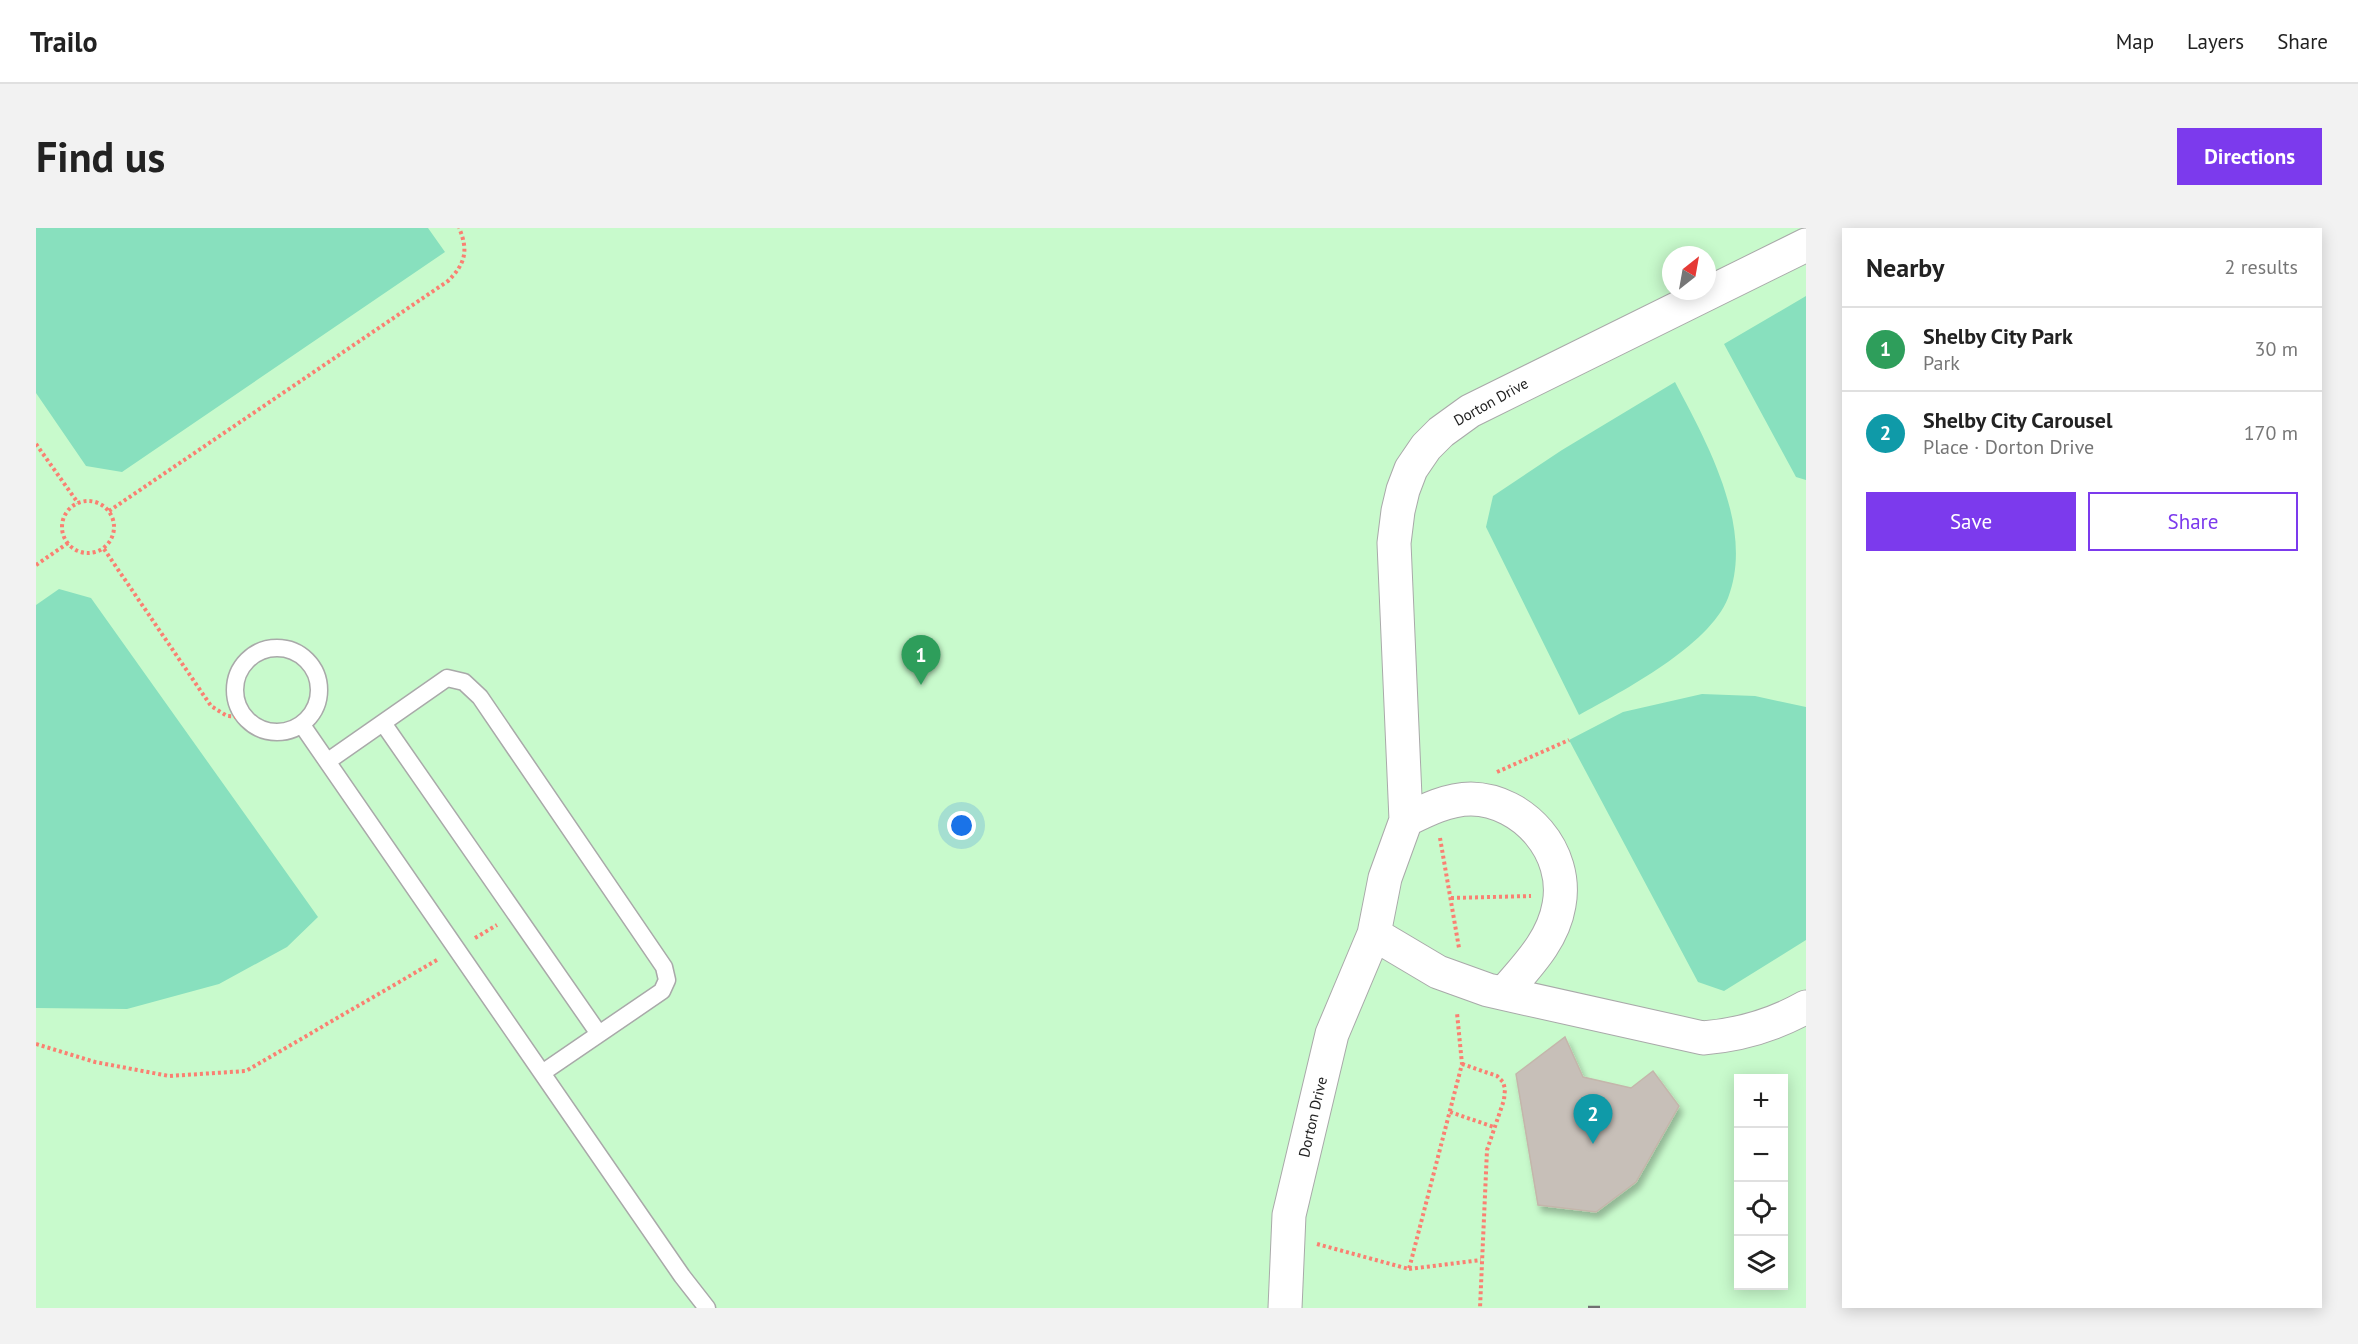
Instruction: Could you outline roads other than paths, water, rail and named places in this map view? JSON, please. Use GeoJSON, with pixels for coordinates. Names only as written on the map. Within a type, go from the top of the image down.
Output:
{"type":"FeatureCollection","features":[{"type":"Feature","properties":{"kind":"street","name":"Dorton Drive"},"geometry":{"type":"LineString","coordinates":[[1284,1308],[1289,1215],[1332,1034],[1374,934],[1384,878],[1406,820],[1394,543],[1402,490],[1411,469],[1426,447],[1441,432],[1470,411],[1806,244]]}},
{"type":"Feature","properties":{"kind":"street"},"geometry":{"type":"LineString","coordinates":[[1406,820],[1429,808],[1451,802],[1471,799],[1493,803],[1527,821],[1543,836],[1554,855],[1559,880],[1560,903],[1548,938],[1504,993]]}},
{"type":"Feature","properties":{"kind":"street"},"geometry":{"type":"LineString","coordinates":[[1374,934],[1438,972],[1504,993],[1703,1038],[1726,1036],[1756,1029],[1806,1007]]}},
{"type":"Feature","properties":{"kind":"lane"},"geometry":{"type":"LineString","coordinates":[[276,648],[302,655],[311,665],[320,690],[318,703],[312,715],[302,725],[289,731],[275,733],[260,730],[244,717],[239,710],[235,696],[235,681],[240,668],[250,657],[263,650],[276,648]]}},
{"type":"Feature","properties":{"kind":"lane"},"geometry":{"type":"LineString","coordinates":[[328,761],[447,678],[464,682],[480,697],[664,967],[667,980],[662,991],[542,1073]]}},
{"type":"Feature","properties":{"kind":"lane"},"geometry":{"type":"LineString","coordinates":[[383,723],[598,1034]]}},
{"type":"Feature","properties":{"kind":"lane"},"geometry":{"type":"LineString","coordinates":[[302,725],[706,1308]]}},
{"type":"Feature","properties":{"kind":"railway"},"geometry":{"type":"LineString","coordinates":[[1588,1308],[1602,1308]]}},
{"type":"Feature","properties":{"kind":"place","name":"Shelby City Park"},"geometry":{"type":"Point","coordinates":[921,685]}},
{"type":"Feature","properties":{"kind":"place","name":"Shelby City Carousel"},"geometry":{"type":"Point","coordinates":[1593,1144]}}]}
